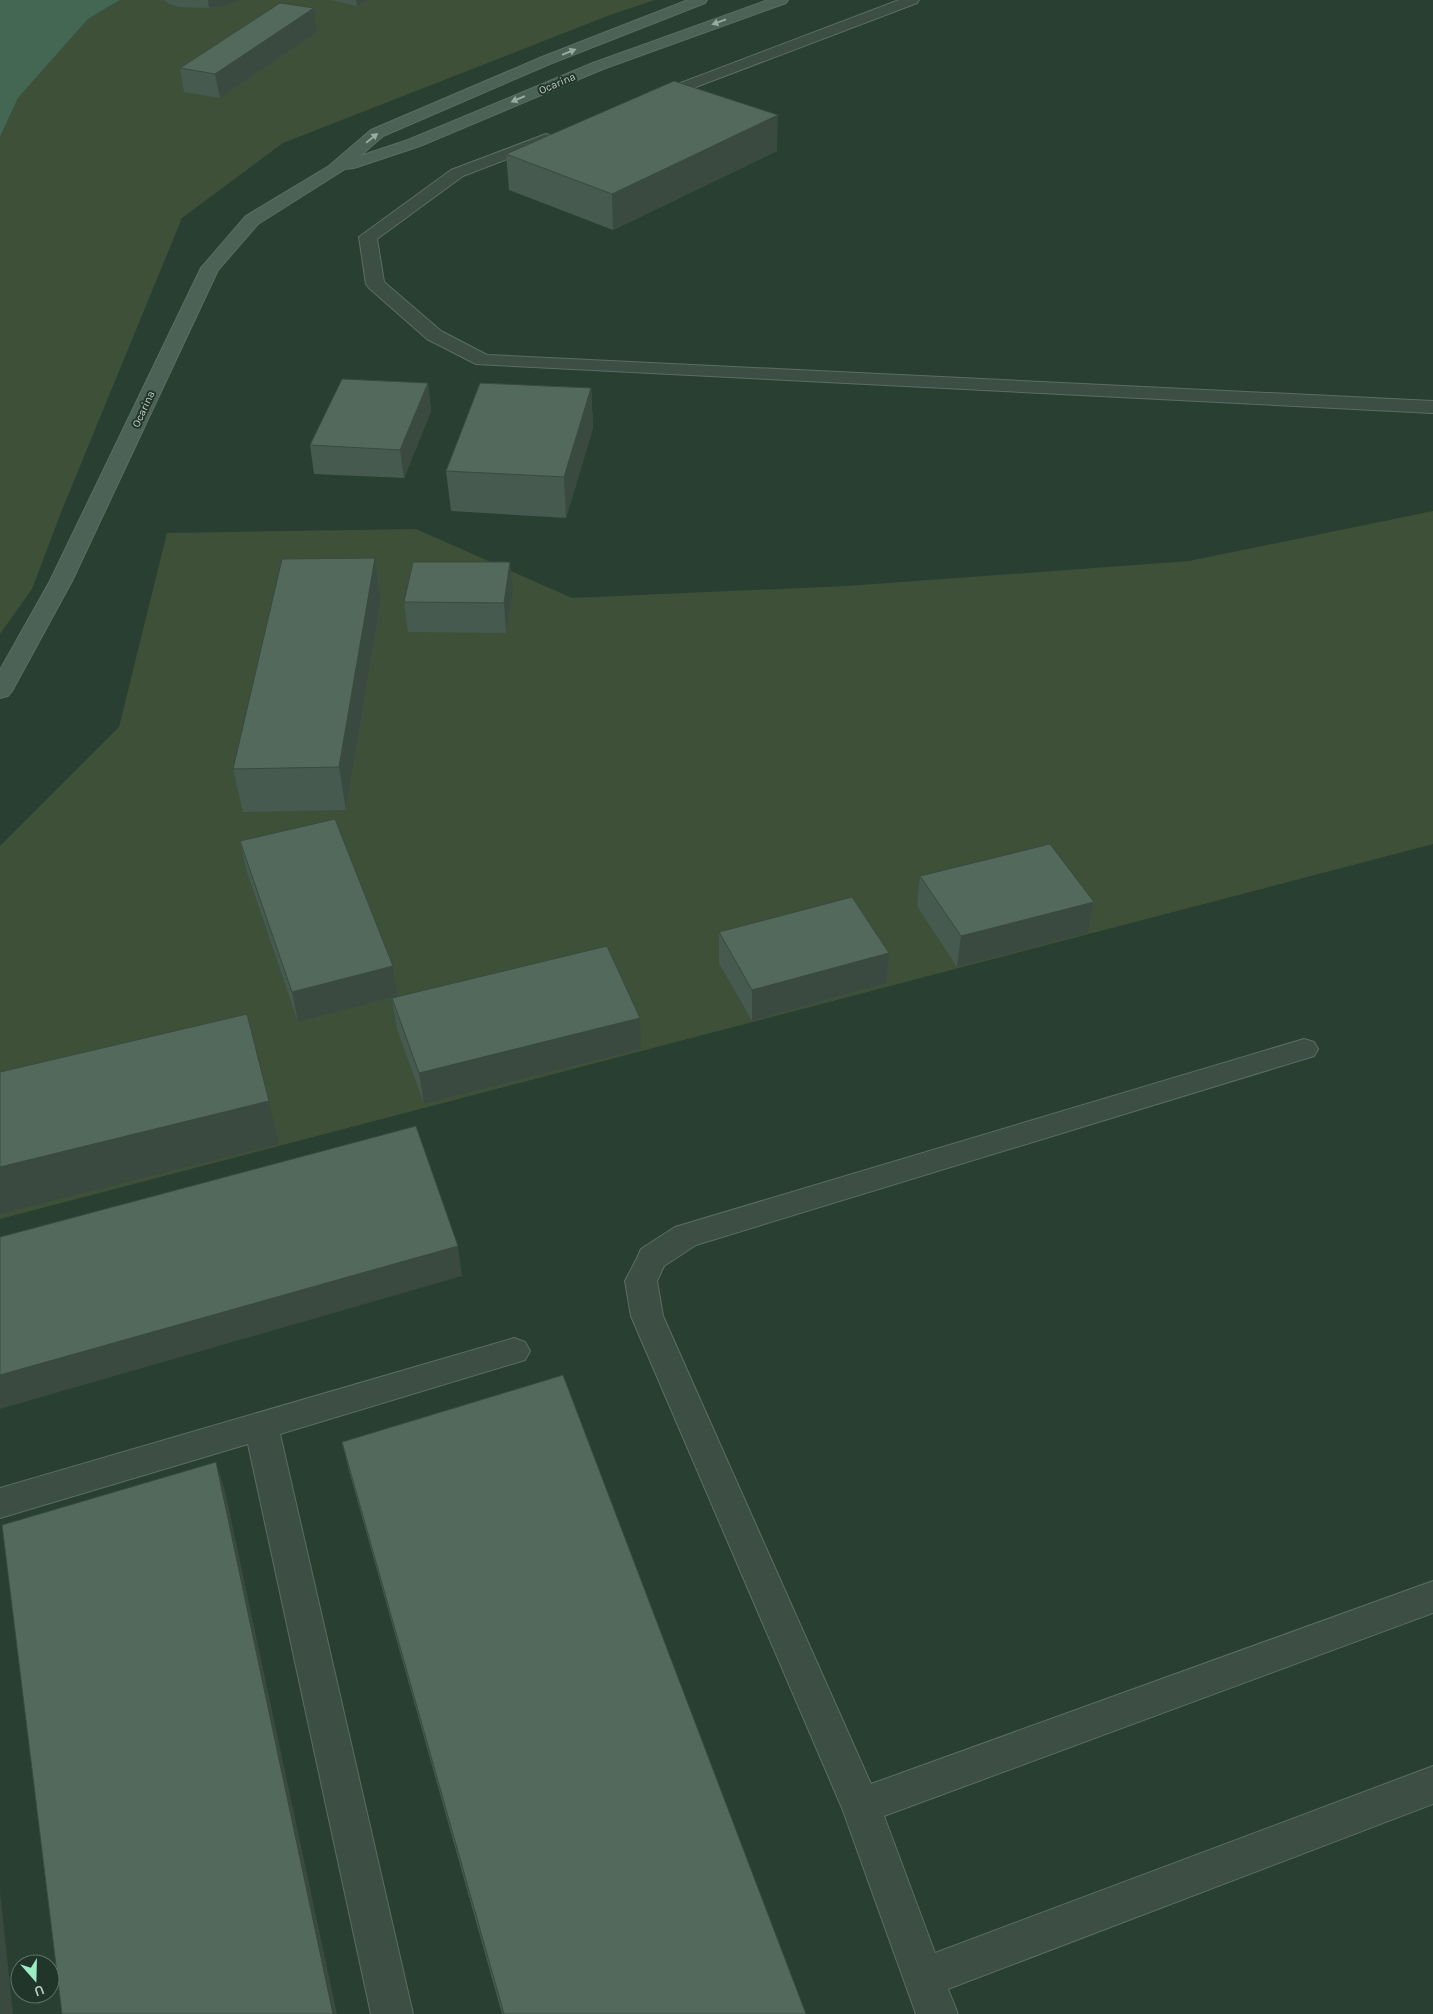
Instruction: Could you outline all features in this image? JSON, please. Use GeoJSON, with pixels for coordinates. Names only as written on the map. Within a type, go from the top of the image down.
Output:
{"type":"FeatureCollection","features":[{"type":"Feature","properties":{"kind":"street","name":"Ocarina"},"geometry":{"type":"LineString","coordinates":[[0,691],[61,581],[210,268],[252,220],[335,170],[377,133],[547,60],[700,0]]}},
{"type":"Feature","properties":{"kind":"street","name":"Ocarina"},"geometry":{"type":"LineString","coordinates":[[335,170],[414,143],[598,66],[781,0]]}},
{"type":"Feature","properties":{"kind":"street"},"geometry":{"type":"LineString","coordinates":[[642,102],[912,0]]}},
{"type":"Feature","properties":{"kind":"street"},"geometry":{"type":"LineString","coordinates":[[725,2],[752,10]]}},
{"type":"Feature","properties":{"kind":"street"},"geometry":{"type":"LineString","coordinates":[[559,134],[456,173],[368,237],[375,284],[434,335],[483,360],[1433,407]]}},
{"type":"Feature","properties":{"kind":"street"},"geometry":{"type":"LineString","coordinates":[[937,2014],[861,1806],[647,1316],[641,1281],[652,1258],[686,1236],[1304,1049]]}},
{"type":"Feature","properties":{"kind":"street"},"geometry":{"type":"LineString","coordinates":[[0,1503],[514,1351]]}},
{"type":"Feature","properties":{"kind":"street"},"geometry":{"type":"LineString","coordinates":[[261,1425],[392,2014]]}},
{"type":"Feature","properties":{"kind":"street"},"geometry":{"type":"LineString","coordinates":[[861,1806],[1433,1597]]}},
{"type":"Feature","properties":{"kind":"street"},"geometry":{"type":"LineString","coordinates":[[924,1978],[1433,1786]]}},
{"type":"Feature","properties":{"kind":"shaded area"},"geometry":{"type":"Polygon","coordinates":[[[0,0],[120,0],[88,19],[18,98],[0,137],[0,0]]]}},
{"type":"Feature","properties":{"kind":"shaded area"},"geometry":{"type":"Polygon","coordinates":[[[120,0],[655,0],[610,15],[283,143],[182,218],[62,510],[32,589],[0,634],[0,137],[18,98],[88,19],[120,0]]]}},
{"type":"Feature","properties":{"kind":"shaded area"},"geometry":{"type":"Polygon","coordinates":[[[1433,511],[1433,844],[0,1219],[0,846],[119,727],[167,533],[416,529],[572,598],[847,586],[1189,561],[1433,511]]]}},
{"type":"Feature","properties":{"kind":"building"},"geometry":{"type":"Polygon","coordinates":[[[280,3],[314,8],[215,74],[180,68],[280,3]]]}},
{"type":"Feature","properties":{"kind":"building"},"geometry":{"type":"Polygon","coordinates":[[[674,81],[778,115],[612,194],[506,154],[674,81]]]}},
{"type":"Feature","properties":{"kind":"building"},"geometry":{"type":"Polygon","coordinates":[[[342,379],[428,383],[400,450],[310,445],[342,379]]]}},
{"type":"Feature","properties":{"kind":"building"},"geometry":{"type":"Polygon","coordinates":[[[480,383],[591,388],[564,477],[446,471],[480,383]]]}},
{"type":"Feature","properties":{"kind":"building"},"geometry":{"type":"Polygon","coordinates":[[[375,558],[339,767],[233,769],[282,559],[375,558]]]}},
{"type":"Feature","properties":{"kind":"building"},"geometry":{"type":"Polygon","coordinates":[[[413,562],[510,562],[504,603],[404,602],[413,562]]]}},
{"type":"Feature","properties":{"kind":"building"},"geometry":{"type":"Polygon","coordinates":[[[335,819],[393,966],[292,992],[240,841],[335,819]]]}},
{"type":"Feature","properties":{"kind":"building"},"geometry":{"type":"Polygon","coordinates":[[[1050,844],[1094,902],[961,936],[920,876],[1050,844]]]}},
{"type":"Feature","properties":{"kind":"building"},"geometry":{"type":"Polygon","coordinates":[[[852,897],[889,953],[752,990],[719,932],[852,897]]]}},
{"type":"Feature","properties":{"kind":"building"},"geometry":{"type":"Polygon","coordinates":[[[607,946],[640,1018],[419,1073],[392,998],[607,946]]]}},
{"type":"Feature","properties":{"kind":"building"},"geometry":{"type":"Polygon","coordinates":[[[247,1014],[269,1101],[0,1167],[0,1072],[247,1014]]]}},
{"type":"Feature","properties":{"kind":"building"},"geometry":{"type":"Polygon","coordinates":[[[416,1126],[458,1246],[0,1375],[0,1237],[416,1126]]]}},
{"type":"Feature","properties":{"kind":"building"},"geometry":{"type":"Polygon","coordinates":[[[563,1375],[806,2014],[504,2014],[342,1442],[563,1375]]]}},
{"type":"Feature","properties":{"kind":"building"},"geometry":{"type":"Polygon","coordinates":[[[216,1462],[333,2014],[62,2014],[60,1954],[55,1954],[2,1525],[216,1462]]]}}]}
